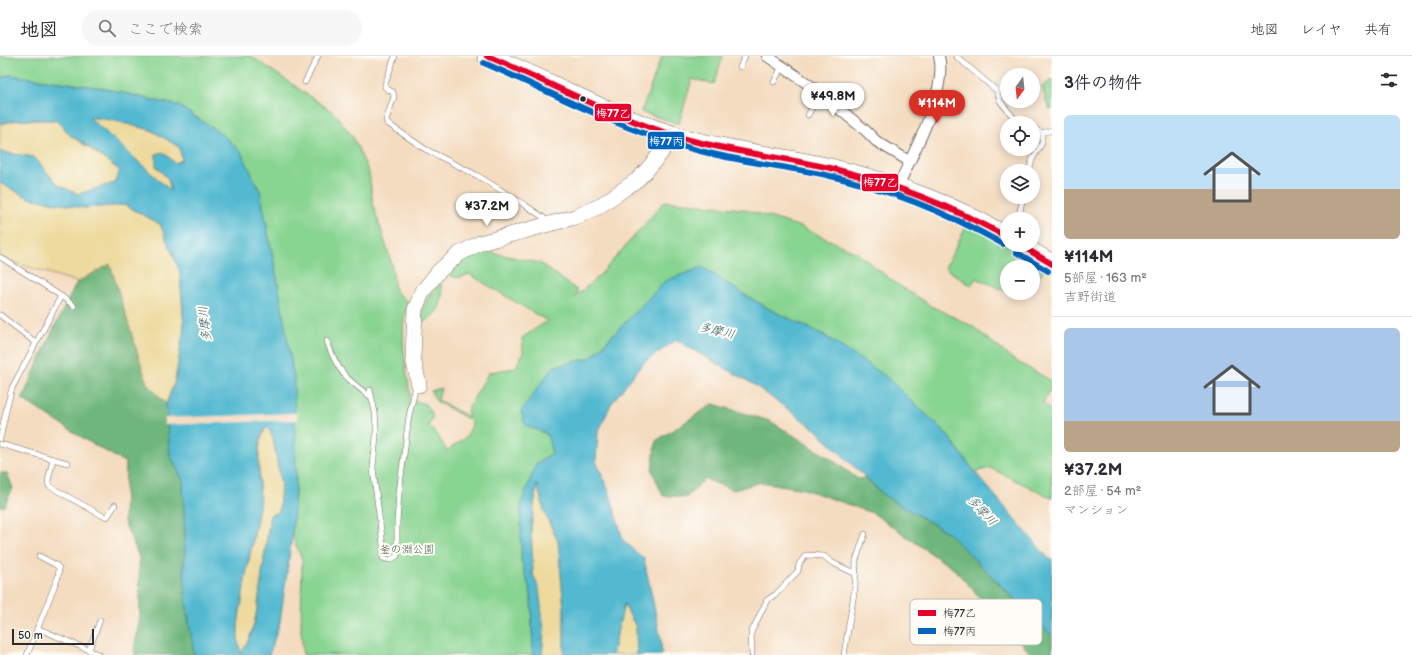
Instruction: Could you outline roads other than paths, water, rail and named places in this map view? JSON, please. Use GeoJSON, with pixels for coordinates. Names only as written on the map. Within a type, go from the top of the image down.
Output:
{"type":"FeatureCollection","features":[{"type":"Feature","properties":{"kind":"highway"},"geometry":{"type":"LineString","coordinates":[[494,58],[615,113],[670,134],[722,148],[829,168],[898,187],[965,214],[1000,233]]}},
{"type":"Feature","properties":{"kind":"highway"},"geometry":{"type":"LineString","coordinates":[[1032,252],[1052,264]]}},
{"type":"Feature","properties":{"kind":"street"},"geometry":{"type":"LineString","coordinates":[[767,56],[820,93],[876,141],[909,161]]}},
{"type":"Feature","properties":{"kind":"street"},"geometry":{"type":"LineString","coordinates":[[898,187],[934,104],[941,73],[939,56]]}},
{"type":"Feature","properties":{"kind":"street"},"geometry":{"type":"LineString","coordinates":[[419,385],[413,358],[414,315],[420,296],[431,280],[450,261],[469,248],[587,213],[598,207],[637,180],[657,159],[670,134]]}},
{"type":"Feature","properties":{"kind":"lane"},"geometry":{"type":"LineString","coordinates":[[305,82],[318,56]]}},
{"type":"Feature","properties":{"kind":"lane"},"geometry":{"type":"LineString","coordinates":[[395,56],[385,84],[387,90],[393,92],[394,97],[386,120],[389,126],[425,149],[478,176],[526,205],[544,218],[546,225]]}},
{"type":"Feature","properties":{"kind":"lane"},"geometry":{"type":"LineString","coordinates":[[740,67],[745,56]]}},
{"type":"Feature","properties":{"kind":"lane"},"geometry":{"type":"LineString","coordinates":[[956,56],[998,91],[1000,101],[1012,116]]}},
{"type":"Feature","properties":{"kind":"lane"},"geometry":{"type":"LineString","coordinates":[[774,82],[782,66]]}},
{"type":"Feature","properties":{"kind":"lane"},"geometry":{"type":"LineString","coordinates":[[808,116],[820,93]]}},
{"type":"Feature","properties":{"kind":"lane"},"geometry":{"type":"LineString","coordinates":[[1031,164],[1042,143],[1042,133],[1052,130]]}},
{"type":"Feature","properties":{"kind":"lane"},"geometry":{"type":"LineString","coordinates":[[0,257],[74,306]]}},
{"type":"Feature","properties":{"kind":"lane"},"geometry":{"type":"LineString","coordinates":[[0,439],[6,406],[12,388],[35,342],[61,296]]}},
{"type":"Feature","properties":{"kind":"lane"},"geometry":{"type":"LineString","coordinates":[[0,315],[35,342]]}},
{"type":"Feature","properties":{"kind":"lane"},"geometry":{"type":"LineString","coordinates":[[327,341],[332,356],[339,369],[350,381],[371,397]]}},
{"type":"Feature","properties":{"kind":"lane"},"geometry":{"type":"LineString","coordinates":[[370,390],[375,412],[376,432],[373,467],[383,545],[383,558],[390,560],[397,556],[396,522],[410,410],[415,390],[419,385]]}},
{"type":"Feature","properties":{"kind":"lane"},"geometry":{"type":"LineString","coordinates":[[0,444],[68,463]]}},
{"type":"Feature","properties":{"kind":"lane"},"geometry":{"type":"LineString","coordinates":[[53,459],[48,481],[49,486],[107,517],[115,505]]}},
{"type":"Feature","properties":{"kind":"lane"},"geometry":{"type":"LineString","coordinates":[[844,655],[853,601],[857,554],[865,534]]}},
{"type":"Feature","properties":{"kind":"lane"},"geometry":{"type":"LineString","coordinates":[[752,655],[751,633],[767,600],[776,594],[798,571],[800,564],[806,555],[824,556],[831,562],[856,574]]}},
{"type":"Feature","properties":{"kind":"lane"},"geometry":{"type":"LineString","coordinates":[[27,655],[58,577],[59,568],[39,556]]}},
{"type":"Feature","properties":{"kind":"lane"},"geometry":{"type":"LineString","coordinates":[[89,650],[100,620]]}},
{"type":"Feature","properties":{"kind":"lane"},"geometry":{"type":"LineString","coordinates":[[37,628],[98,654]]}},
{"type":"Feature","properties":{"kind":"water","name":"多摩川"},"geometry":{"type":"Polygon","coordinates":[[[10,75],[102,88],[179,106],[223,135],[241,152],[260,191],[294,378],[296,477],[292,536],[280,622],[269,655],[194,655],[186,601],[184,571],[185,535],[183,481],[170,455],[166,404],[175,381],[184,327],[180,272],[160,224],[125,205],[84,208],[29,198],[0,183],[0,152],[34,157],[58,185],[78,194],[114,183],[120,171],[92,149],[70,135],[57,120],[17,120],[0,124],[0,78],[10,75]],[[89,117],[171,191],[168,179],[156,166],[156,154],[163,152],[175,163],[182,160],[179,147],[151,130],[111,120],[89,117]],[[268,427],[263,433],[260,441],[260,499],[239,620],[238,640],[241,653],[251,634],[257,612],[270,515],[279,512],[281,484],[273,438],[268,427]]]}},
{"type":"Feature","properties":{"kind":"water","name":"多摩川"},"geometry":{"type":"Polygon","coordinates":[[[702,267],[773,311],[822,334],[884,375],[945,432],[975,472],[1048,558],[1052,560],[1052,636],[1042,626],[1042,599],[1015,599],[947,532],[885,496],[815,429],[753,384],[676,340],[643,363],[611,404],[598,433],[596,461],[610,494],[623,540],[644,559],[661,640],[662,655],[637,655],[636,627],[624,604],[612,655],[564,655],[564,608],[558,541],[545,514],[537,484],[531,528],[533,574],[539,589],[544,629],[542,655],[533,655],[531,593],[521,560],[521,504],[536,464],[552,453],[547,434],[525,425],[521,411],[553,367],[591,358],[665,281],[702,267]]]}},
{"type":"Feature","properties":{"kind":"park label","name":"釜の淵公園"},"geometry":{"type":"Point","coordinates":[407,549]}}]}
